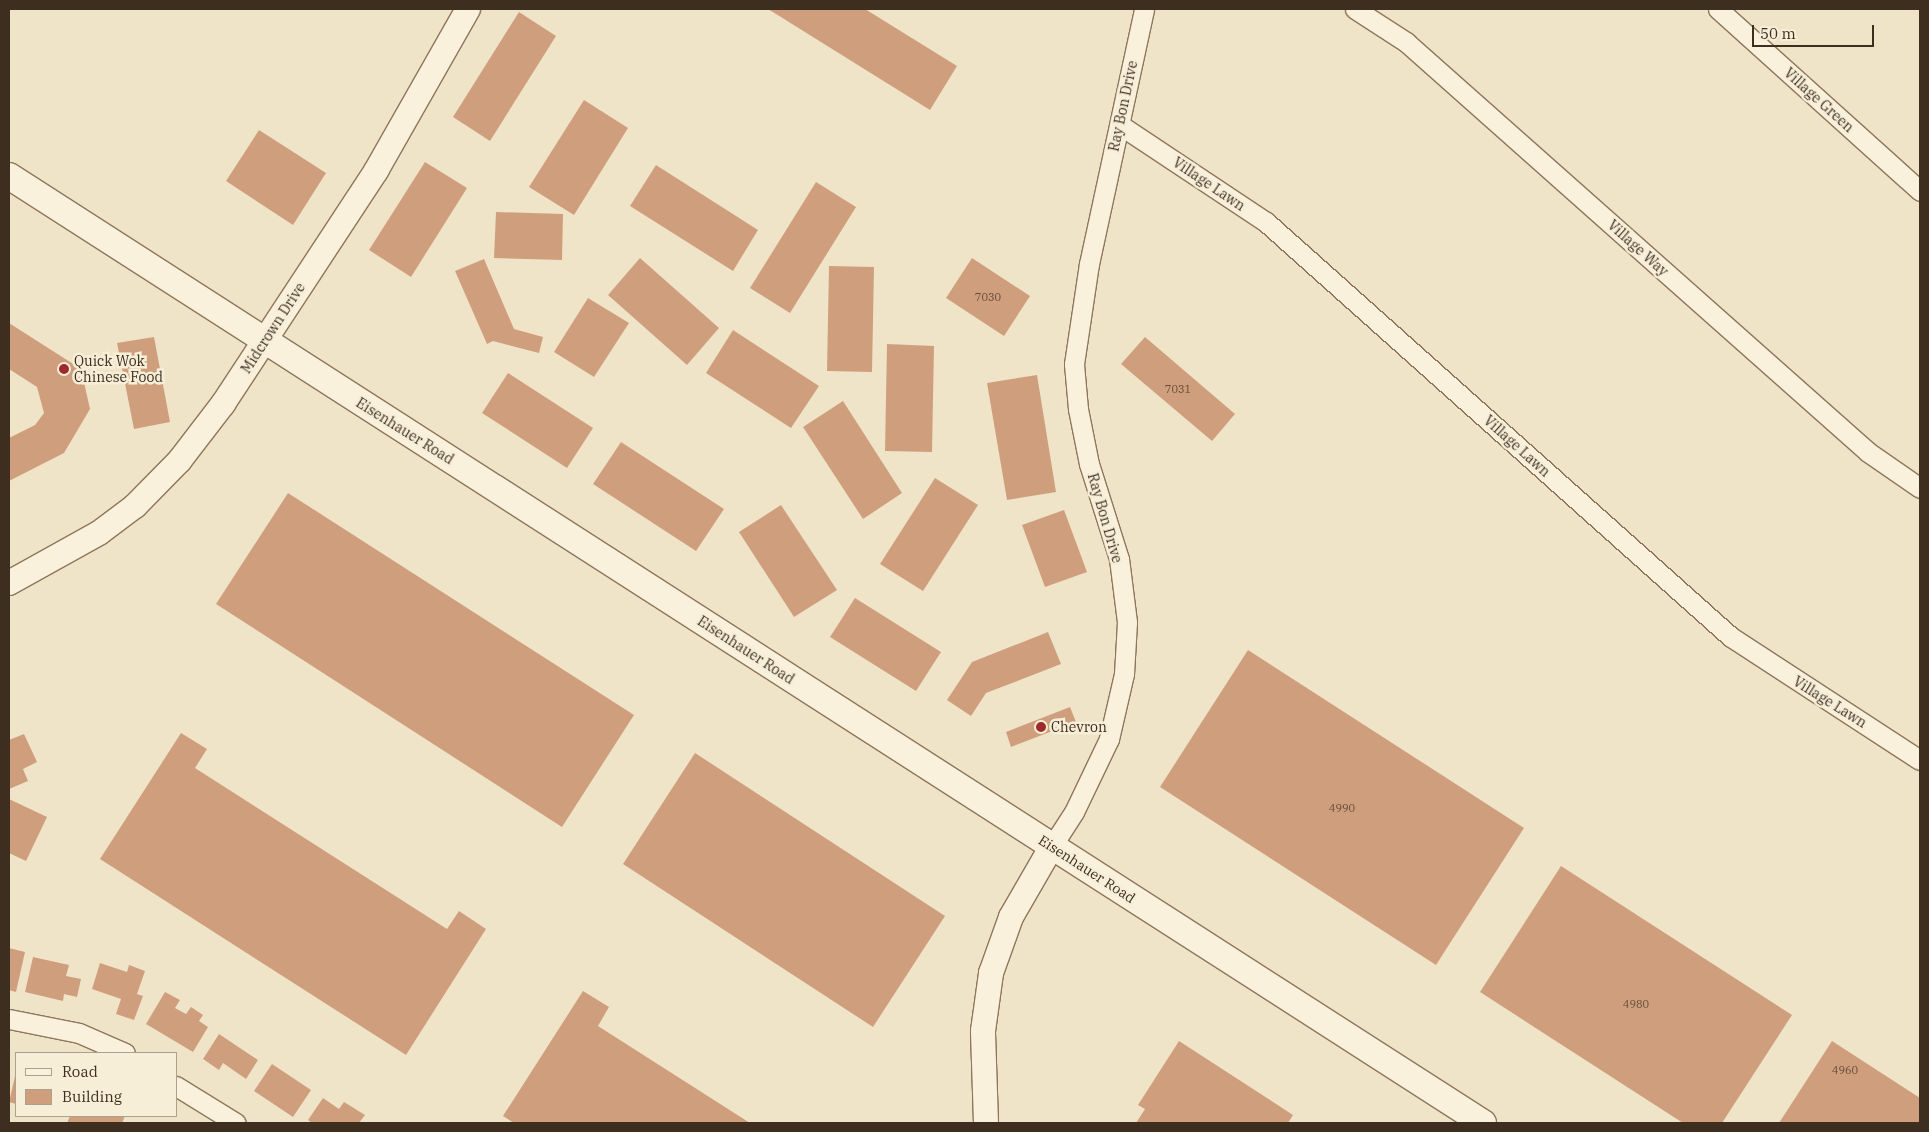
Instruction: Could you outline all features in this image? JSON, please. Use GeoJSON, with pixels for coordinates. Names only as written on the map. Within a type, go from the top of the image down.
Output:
{"type":"FeatureCollection","features":[{"type":"Feature","properties":{"kind":"main road","name":"Eisenhauer Road"},"geometry":{"type":"LineString","coordinates":[[9,176],[1483,1123]]}},
{"type":"Feature","properties":{"kind":"street","name":"Midcrown Drive"},"geometry":{"type":"LineString","coordinates":[[9,583],[72,550],[135,506],[186,453],[224,404],[376,171],[468,9]]}},
{"type":"Feature","properties":{"kind":"street","name":"Ray Bon Drive"},"geometry":{"type":"LineString","coordinates":[[986,1123],[983,1031],[991,973],[1011,917],[1074,812],[1109,739],[1124,674],[1127,622],[1118,559],[1089,464],[1078,409],[1074,364],[1089,264],[1144,9]]}},
{"type":"Feature","properties":{"kind":"street","name":"Village Way"},"geometry":{"type":"LineString","coordinates":[[1355,9],[1406,42],[1868,452],[1920,488]]}},
{"type":"Feature","properties":{"kind":"street","name":"Village Green"},"geometry":{"type":"LineString","coordinates":[[1718,9],[1920,191]]}},
{"type":"Feature","properties":{"kind":"street","name":"Village Lawn"},"geometry":{"type":"LineString","coordinates":[[1120,125],[1266,222],[1730,637],[1920,760]]}},
{"type":"Feature","properties":{"kind":"street"},"geometry":{"type":"LineString","coordinates":[[9,1019],[79,1033],[122,1052]]}},
{"type":"Feature","properties":{"kind":"street"},"geometry":{"type":"LineString","coordinates":[[178,1087],[236,1123]]}},
{"type":"Feature","properties":{"kind":"building"},"geometry":{"type":"Polygon","coordinates":[[[768,9],[865,9],[957,66],[930,110],[768,9]]]}},
{"type":"Feature","properties":{"kind":"building"},"geometry":{"type":"Polygon","coordinates":[[[519,12],[556,36],[490,141],[453,117],[519,12]]]}},
{"type":"Feature","properties":{"kind":"building"},"geometry":{"type":"Polygon","coordinates":[[[584,100],[628,128],[574,215],[529,187],[584,100]]]}},
{"type":"Feature","properties":{"kind":"building"},"geometry":{"type":"Polygon","coordinates":[[[259,130],[326,173],[293,225],[226,181],[259,130]]]}},
{"type":"Feature","properties":{"kind":"building"},"geometry":{"type":"Polygon","coordinates":[[[425,162],[467,188],[411,277],[369,250],[425,162]]]}},
{"type":"Feature","properties":{"kind":"building"},"geometry":{"type":"Polygon","coordinates":[[[656,165],[758,230],[733,271],[630,206],[656,165]]]}},
{"type":"Feature","properties":{"kind":"building"},"geometry":{"type":"Polygon","coordinates":[[[816,182],[856,207],[790,313],[750,288],[816,182]]]}},
{"type":"Feature","properties":{"kind":"building"},"geometry":{"type":"Polygon","coordinates":[[[496,212],[563,214],[562,260],[494,258],[496,212]]]}},
{"type":"Feature","properties":{"kind":"building"},"geometry":{"type":"Polygon","coordinates":[[[640,258],[719,328],[687,365],[608,295],[640,258]]]}},
{"type":"Feature","properties":{"kind":"building"},"geometry":{"type":"Polygon","coordinates":[[[972,258],[1030,296],[1004,336],[946,298],[972,258]]]}},
{"type":"Feature","properties":{"kind":"building"},"geometry":{"type":"Polygon","coordinates":[[[484,259],[514,329],[543,337],[539,353],[493,341],[487,344],[455,271],[484,259]]]}},
{"type":"Feature","properties":{"kind":"building"},"geometry":{"type":"Polygon","coordinates":[[[829,266],[874,267],[872,372],[827,371],[829,266]]]}},
{"type":"Feature","properties":{"kind":"building"},"geometry":{"type":"Polygon","coordinates":[[[588,298],[629,323],[594,377],[554,352],[588,298]]]}},
{"type":"Feature","properties":{"kind":"building"},"geometry":{"type":"Polygon","coordinates":[[[9,323],[81,369],[90,409],[64,453],[9,481],[9,438],[35,425],[44,413],[37,387],[9,369],[9,323]]]}},
{"type":"Feature","properties":{"kind":"building"},"geometry":{"type":"Polygon","coordinates":[[[733,330],[819,386],[791,428],[706,373],[733,330]]]}},
{"type":"Feature","properties":{"kind":"building"},"geometry":{"type":"Polygon","coordinates":[[[154,337],[170,422],[134,429],[117,343],[154,337]]]}},
{"type":"Feature","properties":{"kind":"building"},"geometry":{"type":"Polygon","coordinates":[[[1145,337],[1235,414],[1212,441],[1121,364],[1145,337]]]}},
{"type":"Feature","properties":{"kind":"building"},"geometry":{"type":"Polygon","coordinates":[[[887,344],[934,346],[932,452],[885,451],[887,344]]]}},
{"type":"Feature","properties":{"kind":"building"},"geometry":{"type":"Polygon","coordinates":[[[508,373],[593,428],[567,468],[482,413],[508,373]]]}},
{"type":"Feature","properties":{"kind":"building"},"geometry":{"type":"Polygon","coordinates":[[[1037,375],[1056,492],[1007,500],[987,383],[1037,375]]]}},
{"type":"Feature","properties":{"kind":"building"},"geometry":{"type":"Polygon","coordinates":[[[843,401],[902,493],[863,519],[803,427],[843,401]]]}},
{"type":"Feature","properties":{"kind":"building"},"geometry":{"type":"Polygon","coordinates":[[[621,442],[724,509],[696,551],[593,484],[621,442]]]}},
{"type":"Feature","properties":{"kind":"building"},"geometry":{"type":"Polygon","coordinates":[[[935,478],[978,505],[923,591],[880,564],[935,478]]]}},
{"type":"Feature","properties":{"kind":"building"},"geometry":{"type":"Polygon","coordinates":[[[288,493],[634,715],[562,827],[216,604],[288,493]]]}},
{"type":"Feature","properties":{"kind":"building"},"geometry":{"type":"Polygon","coordinates":[[[781,505],[837,590],[794,617],[739,532],[781,505]]]}},
{"type":"Feature","properties":{"kind":"building"},"geometry":{"type":"Polygon","coordinates":[[[1064,510],[1087,572],[1045,587],[1022,525],[1064,510]]]}},
{"type":"Feature","properties":{"kind":"building"},"geometry":{"type":"Polygon","coordinates":[[[855,598],[941,652],[916,691],[830,637],[855,598]]]}},
{"type":"Feature","properties":{"kind":"building"},"geometry":{"type":"Polygon","coordinates":[[[1048,632],[1061,664],[986,693],[971,716],[947,700],[972,662],[1048,632]]]}},
{"type":"Feature","properties":{"kind":"building"},"geometry":{"type":"Polygon","coordinates":[[[1248,650],[1524,828],[1436,965],[1160,787],[1248,650]]]}},
{"type":"Feature","properties":{"kind":"building","name":"Chevron"},"geometry":{"type":"Polygon","coordinates":[[[1070,707],[1076,722],[1011,747],[1006,732],[1070,707]]]}},
{"type":"Feature","properties":{"kind":"building"},"geometry":{"type":"Polygon","coordinates":[[[181,733],[207,749],[195,768],[447,929],[459,911],[486,929],[406,1055],[100,859],[181,733]]]}},
{"type":"Feature","properties":{"kind":"building"},"geometry":{"type":"Polygon","coordinates":[[[24,734],[37,762],[23,769],[28,781],[9,789],[9,740],[24,734]]]}},
{"type":"Feature","properties":{"kind":"building"},"geometry":{"type":"Polygon","coordinates":[[[695,753],[945,916],[873,1027],[623,864],[695,753]]]}},
{"type":"Feature","properties":{"kind":"building"},"geometry":{"type":"Polygon","coordinates":[[[9,799],[47,817],[26,861],[9,853],[9,799]]]}},
{"type":"Feature","properties":{"kind":"building"},"geometry":{"type":"Polygon","coordinates":[[[1561,866],[1792,1015],[1722,1123],[1683,1123],[1480,992],[1561,866]]]}},
{"type":"Feature","properties":{"kind":"building"},"geometry":{"type":"Polygon","coordinates":[[[9,948],[25,952],[16,992],[9,990],[9,948]]]}},
{"type":"Feature","properties":{"kind":"building"},"geometry":{"type":"Polygon","coordinates":[[[33,957],[69,965],[66,976],[81,979],[77,997],[64,994],[63,1001],[25,992],[33,957]]]}},
{"type":"Feature","properties":{"kind":"building"},"geometry":{"type":"Polygon","coordinates":[[[100,963],[127,972],[129,965],[145,971],[137,994],[143,996],[134,1020],[116,1014],[121,999],[92,989],[100,963]]]}},
{"type":"Feature","properties":{"kind":"building"},"geometry":{"type":"Polygon","coordinates":[[[583,991],[609,1007],[598,1026],[750,1123],[514,1123],[503,1116],[583,991]]]}},
{"type":"Feature","properties":{"kind":"building"},"geometry":{"type":"Polygon","coordinates":[[[165,992],[180,1000],[175,1008],[186,1014],[191,1007],[203,1015],[199,1021],[208,1027],[193,1052],[146,1024],[165,992]]]}},
{"type":"Feature","properties":{"kind":"building"},"geometry":{"type":"Polygon","coordinates":[[[219,1034],[258,1060],[246,1079],[223,1063],[219,1070],[203,1059],[219,1034]]]}},
{"type":"Feature","properties":{"kind":"building"},"geometry":{"type":"Polygon","coordinates":[[[1179,1041],[1293,1115],[1288,1123],[1136,1123],[1145,1109],[1138,1105],[1179,1041]]]}},
{"type":"Feature","properties":{"kind":"building"},"geometry":{"type":"Polygon","coordinates":[[[1832,1041],[1920,1098],[1920,1123],[1779,1123],[1832,1041]]]}},
{"type":"Feature","properties":{"kind":"building"},"geometry":{"type":"Polygon","coordinates":[[[272,1064],[311,1090],[293,1117],[254,1091],[272,1064]]]}},
{"type":"Feature","properties":{"kind":"building"},"geometry":{"type":"Polygon","coordinates":[[[15,1076],[15,1104],[9,1102],[15,1076]]]}},
{"type":"Feature","properties":{"kind":"building"},"geometry":{"type":"Polygon","coordinates":[[[323,1098],[339,1109],[344,1102],[365,1115],[359,1123],[312,1123],[308,1120],[323,1098]]]}},
{"type":"Feature","properties":{"kind":"building"},"geometry":{"type":"Polygon","coordinates":[[[70,1117],[125,1117],[122,1123],[67,1123],[70,1117]]]}},
{"type":"Feature","properties":{"kind":"place","name":"Quick Wok Chinese Food"},"geometry":{"type":"Point","coordinates":[64,369]}},
{"type":"Feature","properties":{"kind":"place","name":"Chevron"},"geometry":{"type":"Point","coordinates":[1041,727]}}]}
